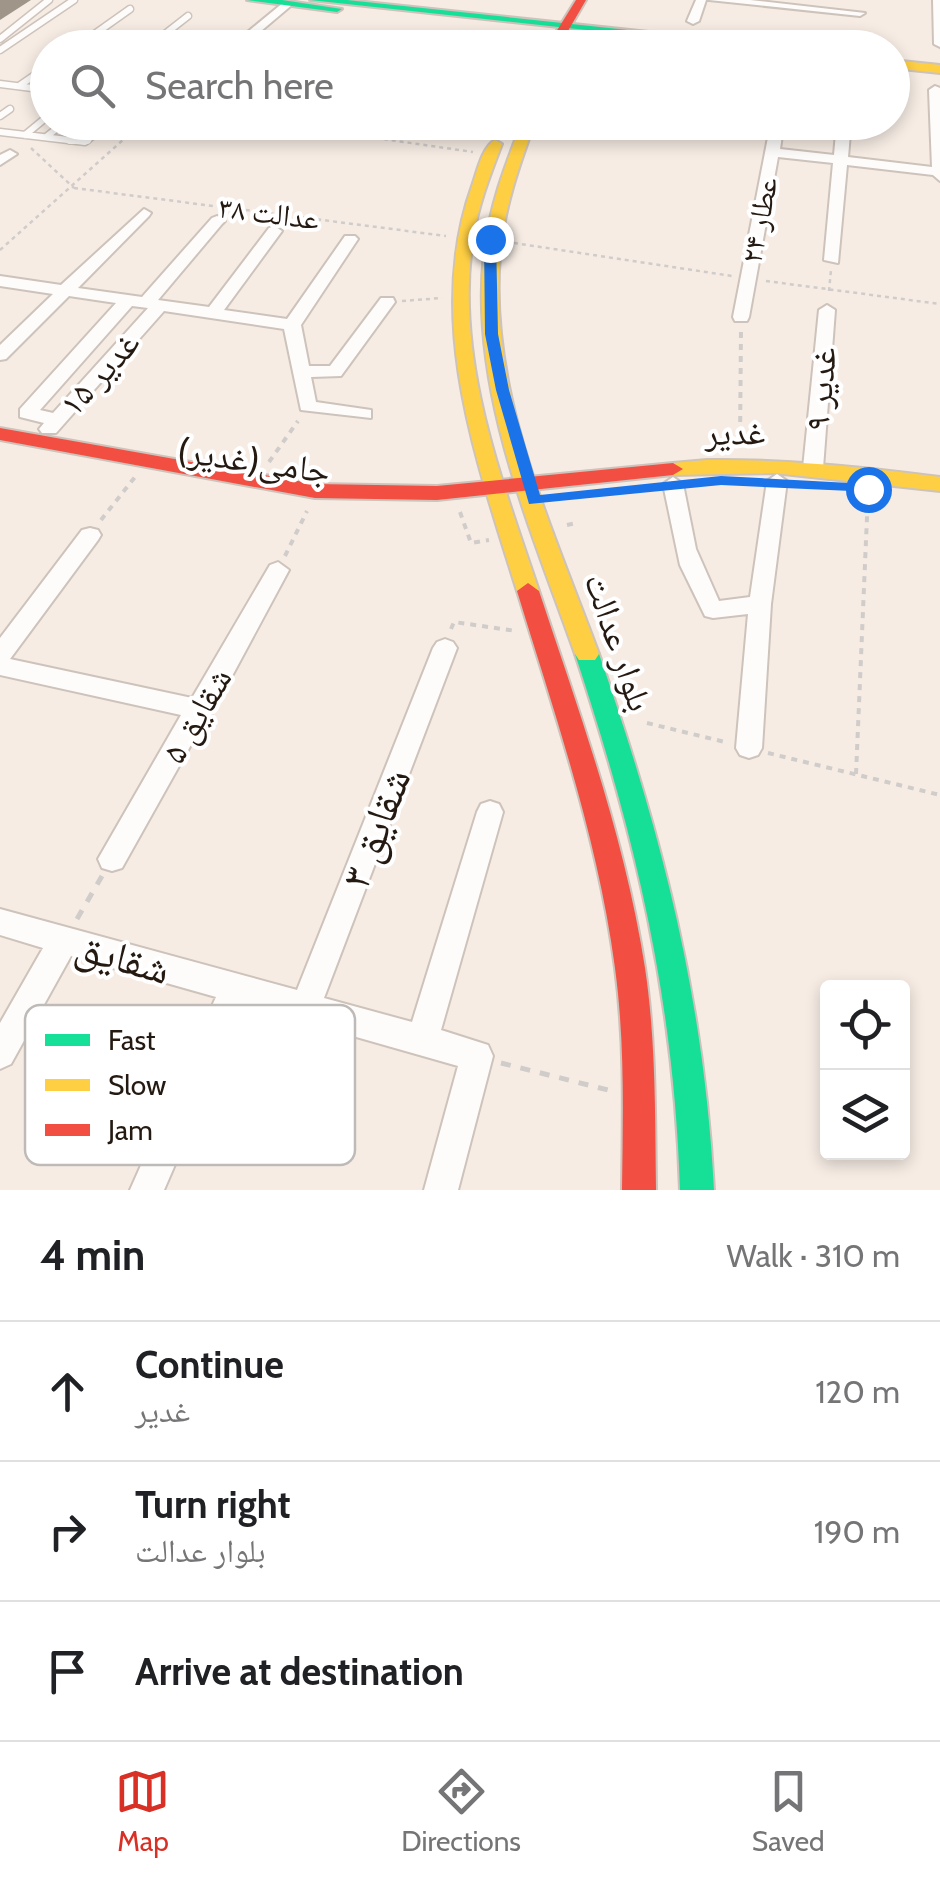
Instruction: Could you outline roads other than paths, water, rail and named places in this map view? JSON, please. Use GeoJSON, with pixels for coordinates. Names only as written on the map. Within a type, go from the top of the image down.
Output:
{"type":"FeatureCollection","features":[{"type":"Feature","properties":{"kind":"street"},"geometry":{"type":"LineString","coordinates":[[252,0],[527,30]]}},
{"type":"Feature","properties":{"kind":"street"},"geometry":{"type":"LineString","coordinates":[[314,0],[533,30]]}},
{"type":"Feature","properties":{"kind":"street"},"geometry":{"type":"LineString","coordinates":[[571,30],[581,0]]}},
{"type":"Feature","properties":{"kind":"street"},"geometry":{"type":"LineString","coordinates":[[573,30],[599,0]]}},
{"type":"Feature","properties":{"kind":"street"},"geometry":{"type":"LineString","coordinates":[[693,21],[701,0]]}},
{"type":"Feature","properties":{"kind":"street"},"geometry":{"type":"LineString","coordinates":[[714,0],[779,8],[861,7]]}},
{"type":"Feature","properties":{"kind":"street"},"geometry":{"type":"LineString","coordinates":[[938,0],[940,44]]}},
{"type":"Feature","properties":{"kind":"street"},"geometry":{"type":"LineString","coordinates":[[255,30],[290,2]]}},
{"type":"Feature","properties":{"kind":"street"},"geometry":{"type":"LineString","coordinates":[[772,152],[940,173],[939,74],[910,66]]}},
{"type":"Feature","properties":{"kind":"street","name":"بلوار عدالت"},"geometry":{"type":"LineString","coordinates":[[497,140],[465,238],[462,296],[472,393],[603,841],[625,936],[639,1042],[639,1190]]}},
{"type":"Feature","properties":{"kind":"street","name":"بلوار عدالت"},"geometry":{"type":"LineString","coordinates":[[520,140],[510,161],[490,239],[492,334],[502,390],[532,493],[647,835],[673,932],[691,1044],[697,1190]]}},
{"type":"Feature","properties":{"kind":"street","name":"عطار ۲۴"},"geometry":{"type":"LineString","coordinates":[[740,317],[774,140]]}},
{"type":"Feature","properties":{"kind":"street"},"geometry":{"type":"LineString","coordinates":[[832,260],[843,140]]}},
{"type":"Feature","properties":{"kind":"street"},"geometry":{"type":"LineString","coordinates":[[0,355],[144,213]]}},
{"type":"Feature","properties":{"kind":"street"},"geometry":{"type":"LineString","coordinates":[[57,420],[27,413],[145,303],[217,220]]}},
{"type":"Feature","properties":{"kind":"street"},"geometry":{"type":"LineString","coordinates":[[213,313],[274,231]]}},
{"type":"Feature","properties":{"kind":"street"},"geometry":{"type":"LineString","coordinates":[[350,239],[292,324],[308,406],[364,414]]}},
{"type":"Feature","properties":{"kind":"street"},"geometry":{"type":"LineString","coordinates":[[0,281],[292,324]]}},
{"type":"Feature","properties":{"kind":"street"},"geometry":{"type":"LineString","coordinates":[[304,370],[335,372],[387,302]]}},
{"type":"Feature","properties":{"kind":"street","name":"غدیر ۱۵"},"geometry":{"type":"LineString","coordinates":[[39,441],[145,303]]}},
{"type":"Feature","properties":{"kind":"street","name":"غدیر ۹"},"geometry":{"type":"LineString","coordinates":[[813,468],[827,310]]}},
{"type":"Feature","properties":{"kind":"street","name":"جامی(غدیر)"},"geometry":{"type":"LineString","coordinates":[[0,434],[255,483],[376,494],[499,496]]}},
{"type":"Feature","properties":{"kind":"street","name":"جامی(غدیر)"},"geometry":{"type":"LineString","coordinates":[[0,450],[309,507],[422,509],[499,496]]}},
{"type":"Feature","properties":{"kind":"street","name":"غدیر"},"geometry":{"type":"LineString","coordinates":[[532,493],[660,469],[740,465],[813,468],[940,484]]}},
{"type":"Feature","properties":{"kind":"street"},"geometry":{"type":"LineString","coordinates":[[749,748],[760,604],[777,481]]}},
{"type":"Feature","properties":{"kind":"street","name":"غدیر"},"geometry":{"type":"LineString","coordinates":[[532,493],[777,481],[940,500]]}},
{"type":"Feature","properties":{"kind":"street"},"geometry":{"type":"LineString","coordinates":[[672,484],[678,528],[713,610],[760,604]]}},
{"type":"Feature","properties":{"kind":"street"},"geometry":{"type":"LineString","coordinates":[[499,496],[532,493]]}},
{"type":"Feature","properties":{"kind":"street"},"geometry":{"type":"LineString","coordinates":[[0,656],[90,535]]}},
{"type":"Feature","properties":{"kind":"street","name":"شقایق ۵"},"geometry":{"type":"LineString","coordinates":[[112,859],[278,570]]}},
{"type":"Feature","properties":{"kind":"street","name":"شقایق ۳"},"geometry":{"type":"LineString","coordinates":[[306,1005],[445,648]]}},
{"type":"Feature","properties":{"kind":"street"},"geometry":{"type":"LineString","coordinates":[[0,666],[200,710]]}},
{"type":"Feature","properties":{"kind":"street"},"geometry":{"type":"LineString","coordinates":[[422,1040],[490,812]]}},
{"type":"Feature","properties":{"kind":"street","name":"شقایق"},"geometry":{"type":"LineString","coordinates":[[0,922],[295,1005]]}},
{"type":"Feature","properties":{"kind":"street"},"geometry":{"type":"LineString","coordinates":[[27,1005],[64,940]]}},
{"type":"Feature","properties":{"kind":"street"},"geometry":{"type":"LineString","coordinates":[[229,1005],[236,988]]}},
{"type":"Feature","properties":{"kind":"street"},"geometry":{"type":"LineString","coordinates":[[0,1053],[25,1009]]}},
{"type":"Feature","properties":{"kind":"street","name":"شقایق"},"geometry":{"type":"LineString","coordinates":[[355,1022],[477,1056],[440,1190]]}},
{"type":"Feature","properties":{"kind":"street"},"geometry":{"type":"LineString","coordinates":[[147,1190],[158,1165]]}},
{"type":"Feature","properties":{"kind":"lane"},"geometry":{"type":"LineString","coordinates":[[0,39],[49,0]]}},
{"type":"Feature","properties":{"kind":"lane"},"geometry":{"type":"LineString","coordinates":[[0,50],[74,0]]}},
{"type":"Feature","properties":{"kind":"lane"},"geometry":{"type":"LineString","coordinates":[[100,30],[130,9]]}},
{"type":"Feature","properties":{"kind":"lane"},"geometry":{"type":"LineString","coordinates":[[170,30],[188,16]]}},
{"type":"Feature","properties":{"kind":"lane"},"geometry":{"type":"LineString","coordinates":[[19,86],[30,78]]}},
{"type":"Feature","properties":{"kind":"lane"},"geometry":{"type":"LineString","coordinates":[[0,84],[30,88]]}},
{"type":"Feature","properties":{"kind":"lane"},"geometry":{"type":"LineString","coordinates":[[0,116],[10,109]]}},
{"type":"Feature","properties":{"kind":"lane"},"geometry":{"type":"LineString","coordinates":[[0,132],[30,139]]}},
{"type":"Feature","properties":{"kind":"lane"},"geometry":{"type":"LineString","coordinates":[[25,139],[30,134]]}}]}
